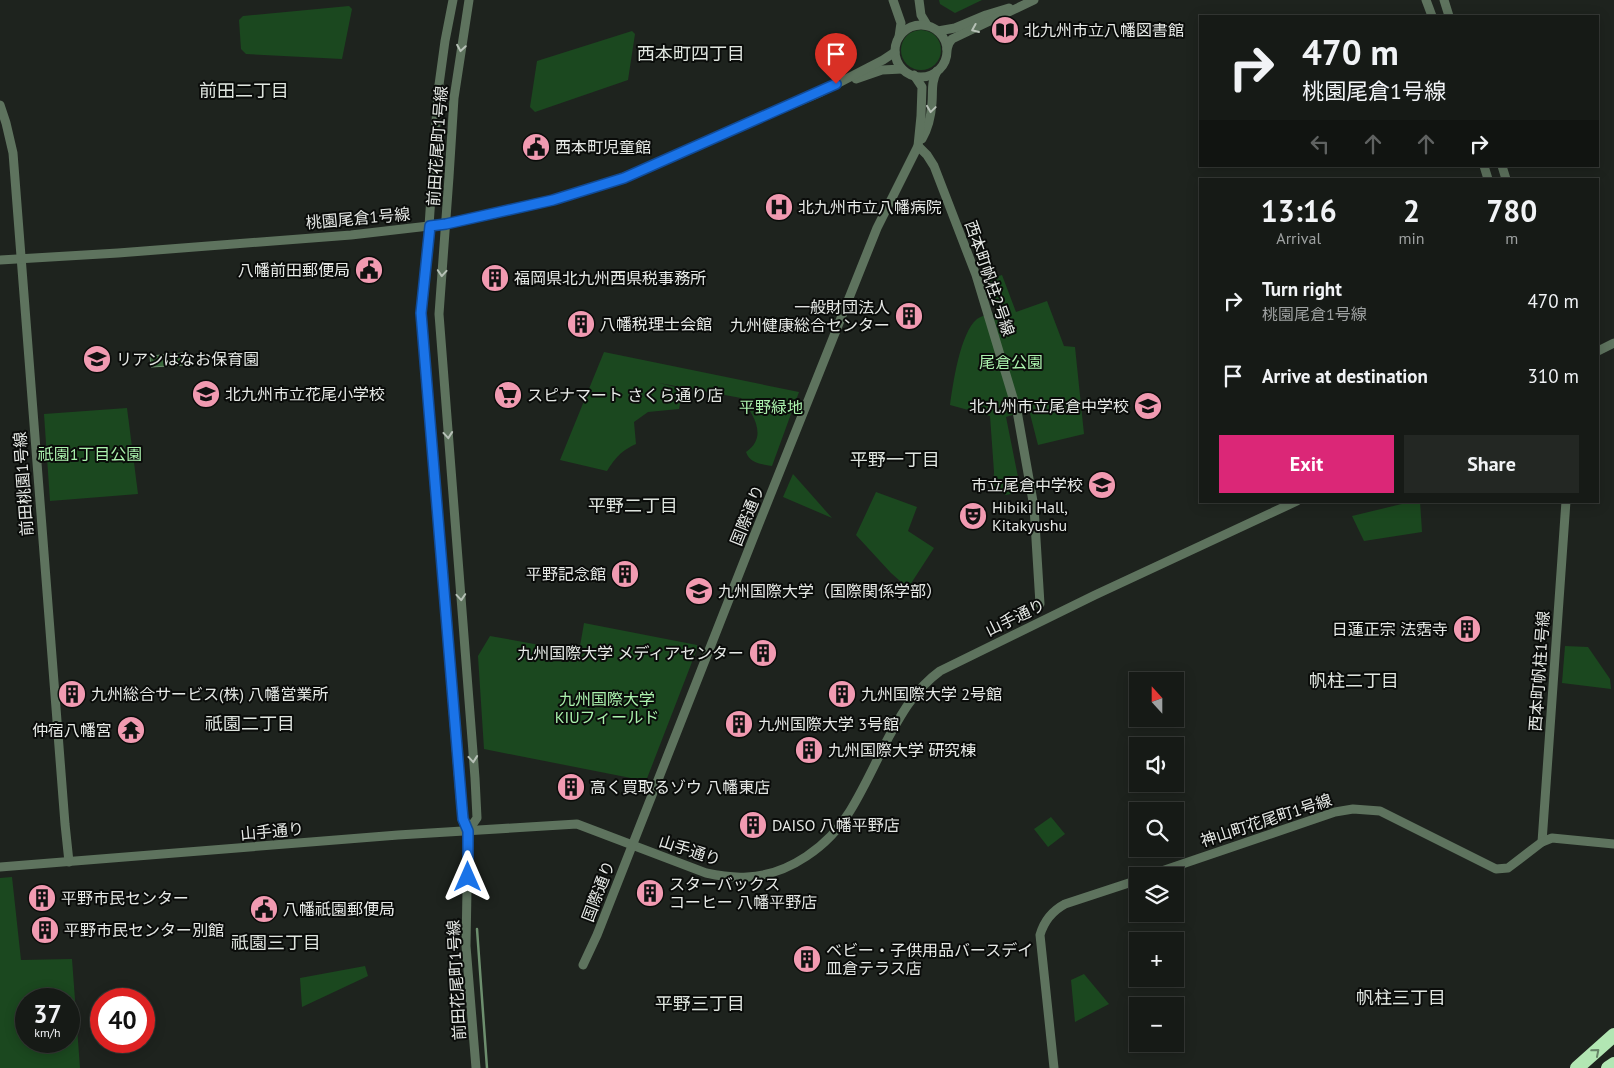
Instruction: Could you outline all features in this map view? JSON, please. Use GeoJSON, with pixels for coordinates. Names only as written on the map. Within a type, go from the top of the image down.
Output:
{"type":"FeatureCollection","features":[{"type":"Feature","properties":{"kind":"highway"},"geometry":{"type":"LineString","coordinates":[[1577,1068],[1614,1036]]}},
{"type":"Feature","properties":{"kind":"highway"},"geometry":{"type":"LineString","coordinates":[[1608,1068],[1614,1064]]}},
{"type":"Feature","properties":{"kind":"street","name":"前田花尾町1号線"},"geometry":{"type":"LineString","coordinates":[[453,0],[438,92],[430,226],[421,313],[461,804],[463,819],[468,831],[466,946],[476,1068]]}},
{"type":"Feature","properties":{"kind":"street","name":"前田花尾町1号線"},"geometry":{"type":"LineString","coordinates":[[468,831],[477,818],[439,314],[454,98],[469,0]]}},
{"type":"Feature","properties":{"kind":"street"},"geometry":{"type":"LineString","coordinates":[[893,0],[900,23],[895,52],[896,59],[902,69]]}},
{"type":"Feature","properties":{"kind":"street"},"geometry":{"type":"LineString","coordinates":[[919,0],[921,15],[927,26]]}},
{"type":"Feature","properties":{"kind":"street"},"geometry":{"type":"LineString","coordinates":[[938,31],[955,28],[986,15],[1034,0]]}},
{"type":"Feature","properties":{"kind":"street"},"geometry":{"type":"LineString","coordinates":[[918,146],[924,136],[929,120],[932,86],[937,71],[944,63],[949,43],[952,39],[1034,0]]}},
{"type":"Feature","properties":{"kind":"street"},"geometry":{"type":"LineString","coordinates":[[1426,0],[1432,15]]}},
{"type":"Feature","properties":{"kind":"street"},"geometry":{"type":"LineString","coordinates":[[1444,0],[1449,15]]}},
{"type":"Feature","properties":{"kind":"street"},"geometry":{"type":"LineString","coordinates":[[899,37],[911,27],[927,26],[938,31],[943,36],[947,50]]}},
{"type":"Feature","properties":{"kind":"street","name":"桃園尾倉1号線"},"geometry":{"type":"LineString","coordinates":[[0,260],[252,243],[430,226],[553,200],[624,178],[821,92],[895,52]]}},
{"type":"Feature","properties":{"kind":"street"},"geometry":{"type":"LineString","coordinates":[[821,92],[882,70],[902,69],[914,75],[925,76],[937,71]]}},
{"type":"Feature","properties":{"kind":"street","name":"国際通り"},"geometry":{"type":"LineString","coordinates":[[583,966],[597,935],[877,228],[918,146],[922,87],[914,75]]}},
{"type":"Feature","properties":{"kind":"street","name":"前田桃園1号線"},"geometry":{"type":"LineString","coordinates":[[0,105],[13,154],[69,862]]}},
{"type":"Feature","properties":{"kind":"street","name":"西本町帆柱2号線"},"geometry":{"type":"LineString","coordinates":[[918,146],[934,166],[976,275],[1017,411],[1034,507],[1040,604]]}},
{"type":"Feature","properties":{"kind":"street"},"geometry":{"type":"LineString","coordinates":[[1599,351],[1614,344]]}},
{"type":"Feature","properties":{"kind":"street","name":"山手通り"},"geometry":{"type":"LineString","coordinates":[[0,867],[398,835],[577,824],[698,870],[727,877],[749,877],[771,872],[793,865],[811,854],[836,831],[850,812],[911,698],[919,688],[940,671],[1086,599],[1293,503]]}},
{"type":"Feature","properties":{"kind":"street","name":"西本町帆柱1号線"},"geometry":{"type":"LineString","coordinates":[[1542,842],[1566,503]]}},
{"type":"Feature","properties":{"kind":"street","name":"神山町花尾町1号線"},"geometry":{"type":"LineString","coordinates":[[1173,867],[1335,812],[1353,809],[1380,811],[1496,869],[1508,868],[1542,842]]}},
{"type":"Feature","properties":{"kind":"street"},"geometry":{"type":"LineString","coordinates":[[1542,842],[1552,838],[1614,844]]}},
{"type":"Feature","properties":{"kind":"street"},"geometry":{"type":"LineString","coordinates":[[1054,1068],[1040,935],[1042,927],[1049,916],[1064,904],[1129,883]]}},
{"type":"Feature","properties":{"kind":"green space"},"geometry":{"type":"Polygon","coordinates":[[[939,0],[982,0],[955,13],[940,4],[939,0]]]}},
{"type":"Feature","properties":{"kind":"green space"},"geometry":{"type":"Polygon","coordinates":[[[349,6],[352,9],[342,59],[246,54],[241,49],[239,20],[243,16],[349,6]]]}},
{"type":"Feature","properties":{"kind":"green space"},"geometry":{"type":"Polygon","coordinates":[[[925,30],[932,33],[938,39],[941,50],[940,58],[932,67],[925,70],[917,70],[910,67],[902,58],[901,46],[904,39],[913,31],[925,30]]]}},
{"type":"Feature","properties":{"kind":"green space"},"geometry":{"type":"Polygon","coordinates":[[[632,31],[635,34],[628,80],[535,112],[530,107],[537,61],[632,31]]]}},
{"type":"Feature","properties":{"kind":"green space","name":"尾倉公園"},"geometry":{"type":"Polygon","coordinates":[[[1002,275],[1016,312],[1047,301],[1064,346],[1075,347],[1084,434],[1038,445],[1029,410],[1006,417],[1021,492],[1006,495],[993,489],[994,472],[990,416],[950,405],[958,359],[966,335],[977,319],[999,311],[989,279],[1002,275]]]}},
{"type":"Feature","properties":{"kind":"green space","name":"平野緑地"},"geometry":{"type":"Polygon","coordinates":[[[604,352],[799,392],[772,466],[753,461],[746,452],[753,446],[758,433],[754,419],[741,398],[659,383],[683,389],[679,409],[648,412],[634,422],[636,444],[619,455],[607,471],[560,460],[604,352]]]}},
{"type":"Feature","properties":{"kind":"green space","name":"祇園1丁目公園"},"geometry":{"type":"Polygon","coordinates":[[[127,408],[138,494],[50,501],[44,414],[127,408]]]}},
{"type":"Feature","properties":{"kind":"green space"},"geometry":{"type":"Polygon","coordinates":[[[793,474],[832,518],[783,497],[793,474]]]}},
{"type":"Feature","properties":{"kind":"green space"},"geometry":{"type":"Polygon","coordinates":[[[876,492],[917,507],[908,531],[934,548],[908,588],[891,573],[856,535],[876,492]]]}},
{"type":"Feature","properties":{"kind":"green space"},"geometry":{"type":"Polygon","coordinates":[[[1406,503],[1420,503],[1422,532],[1364,541],[1352,516],[1406,503]]]}},
{"type":"Feature","properties":{"kind":"green space","name":"九州国際大学 KIUフィールド"},"geometry":{"type":"Polygon","coordinates":[[[584,623],[697,645],[646,781],[484,749],[478,656],[490,636],[579,652],[584,623]]]}},
{"type":"Feature","properties":{"kind":"green space"},"geometry":{"type":"Polygon","coordinates":[[[1565,646],[1588,647],[1610,679],[1611,689],[1562,683],[1565,646]]]}},
{"type":"Feature","properties":{"kind":"green space"},"geometry":{"type":"Polygon","coordinates":[[[1051,817],[1065,834],[1048,847],[1034,829],[1051,817]]]}},
{"type":"Feature","properties":{"kind":"green space"},"geometry":{"type":"Polygon","coordinates":[[[12,877],[21,960],[72,959],[74,988],[15,988],[15,1053],[79,1053],[80,1068],[0,1068],[0,878],[12,877]]]}},
{"type":"Feature","properties":{"kind":"green space"},"geometry":{"type":"Polygon","coordinates":[[[365,966],[368,976],[302,1007],[300,978],[365,966]]]}},
{"type":"Feature","properties":{"kind":"green space"},"geometry":{"type":"Polygon","coordinates":[[[1084,974],[1109,1004],[1075,1022],[1071,980],[1084,974]]]}},
{"type":"Feature","properties":{"kind":"shaded area"},"geometry":{"type":"Polygon","coordinates":[[[183,353],[185,365],[151,367],[150,356],[183,353]]]}},
{"type":"Feature","properties":{"kind":"waterway"},"geometry":{"type":"LineString","coordinates":[[477,929],[487,1068]]}},
{"type":"Feature","properties":{"kind":"place","name":"北九州市立八幡図書館"},"geometry":{"type":"Point","coordinates":[1005,30]}},
{"type":"Feature","properties":{"kind":"place","name":"西本町児童館"},"geometry":{"type":"Point","coordinates":[536,147]}},
{"type":"Feature","properties":{"kind":"place","name":"北九州市立八幡病院"},"geometry":{"type":"Point","coordinates":[779,207]}},
{"type":"Feature","properties":{"kind":"place","name":"八幡前田郵便局"},"geometry":{"type":"Point","coordinates":[369,270]}},
{"type":"Feature","properties":{"kind":"place","name":"福岡県北九州西県税事務所"},"geometry":{"type":"Point","coordinates":[495,278]}},
{"type":"Feature","properties":{"kind":"place","name":"一般財団法人 九州健康総合センター"},"geometry":{"type":"Point","coordinates":[909,316]}},
{"type":"Feature","properties":{"kind":"place","name":"八幡税理士会館"},"geometry":{"type":"Point","coordinates":[581,324]}},
{"type":"Feature","properties":{"kind":"place","name":"リアンはなお保育園"},"geometry":{"type":"Point","coordinates":[97,359]}},
{"type":"Feature","properties":{"kind":"place","name":"北九州市立花尾小学校"},"geometry":{"type":"Point","coordinates":[206,394]}},
{"type":"Feature","properties":{"kind":"place","name":"スピナマート さくら通り店"},"geometry":{"type":"Point","coordinates":[508,395]}},
{"type":"Feature","properties":{"kind":"place","name":"北九州市立尾倉中学校"},"geometry":{"type":"Point","coordinates":[1148,406]}},
{"type":"Feature","properties":{"kind":"place","name":"市立尾倉中学校"},"geometry":{"type":"Point","coordinates":[1102,485]}},
{"type":"Feature","properties":{"kind":"place","name":"Hibiki Hall, Kitakyushu"},"geometry":{"type":"Point","coordinates":[973,516]}},
{"type":"Feature","properties":{"kind":"place","name":"平野記念館"},"geometry":{"type":"Point","coordinates":[625,574]}},
{"type":"Feature","properties":{"kind":"place","name":"九州国際大学（国際関係学部）"},"geometry":{"type":"Point","coordinates":[699,591]}},
{"type":"Feature","properties":{"kind":"place","name":"日蓮正宗 法霑寺"},"geometry":{"type":"Point","coordinates":[1467,629]}},
{"type":"Feature","properties":{"kind":"place","name":"九州国際大学 メディアセンター"},"geometry":{"type":"Point","coordinates":[763,653]}},
{"type":"Feature","properties":{"kind":"place","name":"九州総合サービス(株) 八幡営業所"},"geometry":{"type":"Point","coordinates":[72,694]}},
{"type":"Feature","properties":{"kind":"place","name":"九州国際大学 2号館"},"geometry":{"type":"Point","coordinates":[842,694]}},
{"type":"Feature","properties":{"kind":"place","name":"九州国際大学 3号館"},"geometry":{"type":"Point","coordinates":[739,724]}},
{"type":"Feature","properties":{"kind":"place","name":"仲宿八幡宮"},"geometry":{"type":"Point","coordinates":[131,730]}},
{"type":"Feature","properties":{"kind":"place","name":"九州国際大学 研究棟"},"geometry":{"type":"Point","coordinates":[809,750]}},
{"type":"Feature","properties":{"kind":"place","name":"高く買取るゾウ 八幡東店"},"geometry":{"type":"Point","coordinates":[571,787]}},
{"type":"Feature","properties":{"kind":"place","name":"DAISO 八幡平野店"},"geometry":{"type":"Point","coordinates":[753,825]}},
{"type":"Feature","properties":{"kind":"place","name":"スターバックス コーヒー 八幡平野店"},"geometry":{"type":"Point","coordinates":[650,893]}},
{"type":"Feature","properties":{"kind":"place","name":"平野市民センター"},"geometry":{"type":"Point","coordinates":[42,898]}},
{"type":"Feature","properties":{"kind":"place","name":"八幡祇園郵便局"},"geometry":{"type":"Point","coordinates":[264,909]}},
{"type":"Feature","properties":{"kind":"place","name":"平野市民センター別館"},"geometry":{"type":"Point","coordinates":[45,930]}},
{"type":"Feature","properties":{"kind":"place","name":"ベビー・子供用品バースデイ 皿倉テラス店"},"geometry":{"type":"Point","coordinates":[807,959]}},
{"type":"Feature","properties":{"kind":"district","name":"西本町四丁目"},"geometry":{"type":"Point","coordinates":[691,53]}},
{"type":"Feature","properties":{"kind":"district","name":"前田二丁目"},"geometry":{"type":"Point","coordinates":[244,90]}},
{"type":"Feature","properties":{"kind":"district","name":"平野一丁目"},"geometry":{"type":"Point","coordinates":[895,459]}},
{"type":"Feature","properties":{"kind":"district","name":"平野二丁目"},"geometry":{"type":"Point","coordinates":[633,505]}},
{"type":"Feature","properties":{"kind":"district","name":"帆柱二丁目"},"geometry":{"type":"Point","coordinates":[1354,680]}},
{"type":"Feature","properties":{"kind":"district","name":"祇園二丁目"},"geometry":{"type":"Point","coordinates":[250,723]}},
{"type":"Feature","properties":{"kind":"district","name":"祇園三丁目"},"geometry":{"type":"Point","coordinates":[276,942]}},
{"type":"Feature","properties":{"kind":"district","name":"帆柱三丁目"},"geometry":{"type":"Point","coordinates":[1401,997]}},
{"type":"Feature","properties":{"kind":"district","name":"平野三丁目"},"geometry":{"type":"Point","coordinates":[700,1003]}},
{"type":"Feature","properties":{"kind":"route"},"geometry":{"type":"LineString","coordinates":[[468,877],[468,831],[463,819],[462,808],[421,313],[430,226],[553,200],[624,178],[836,84]]}}]}
